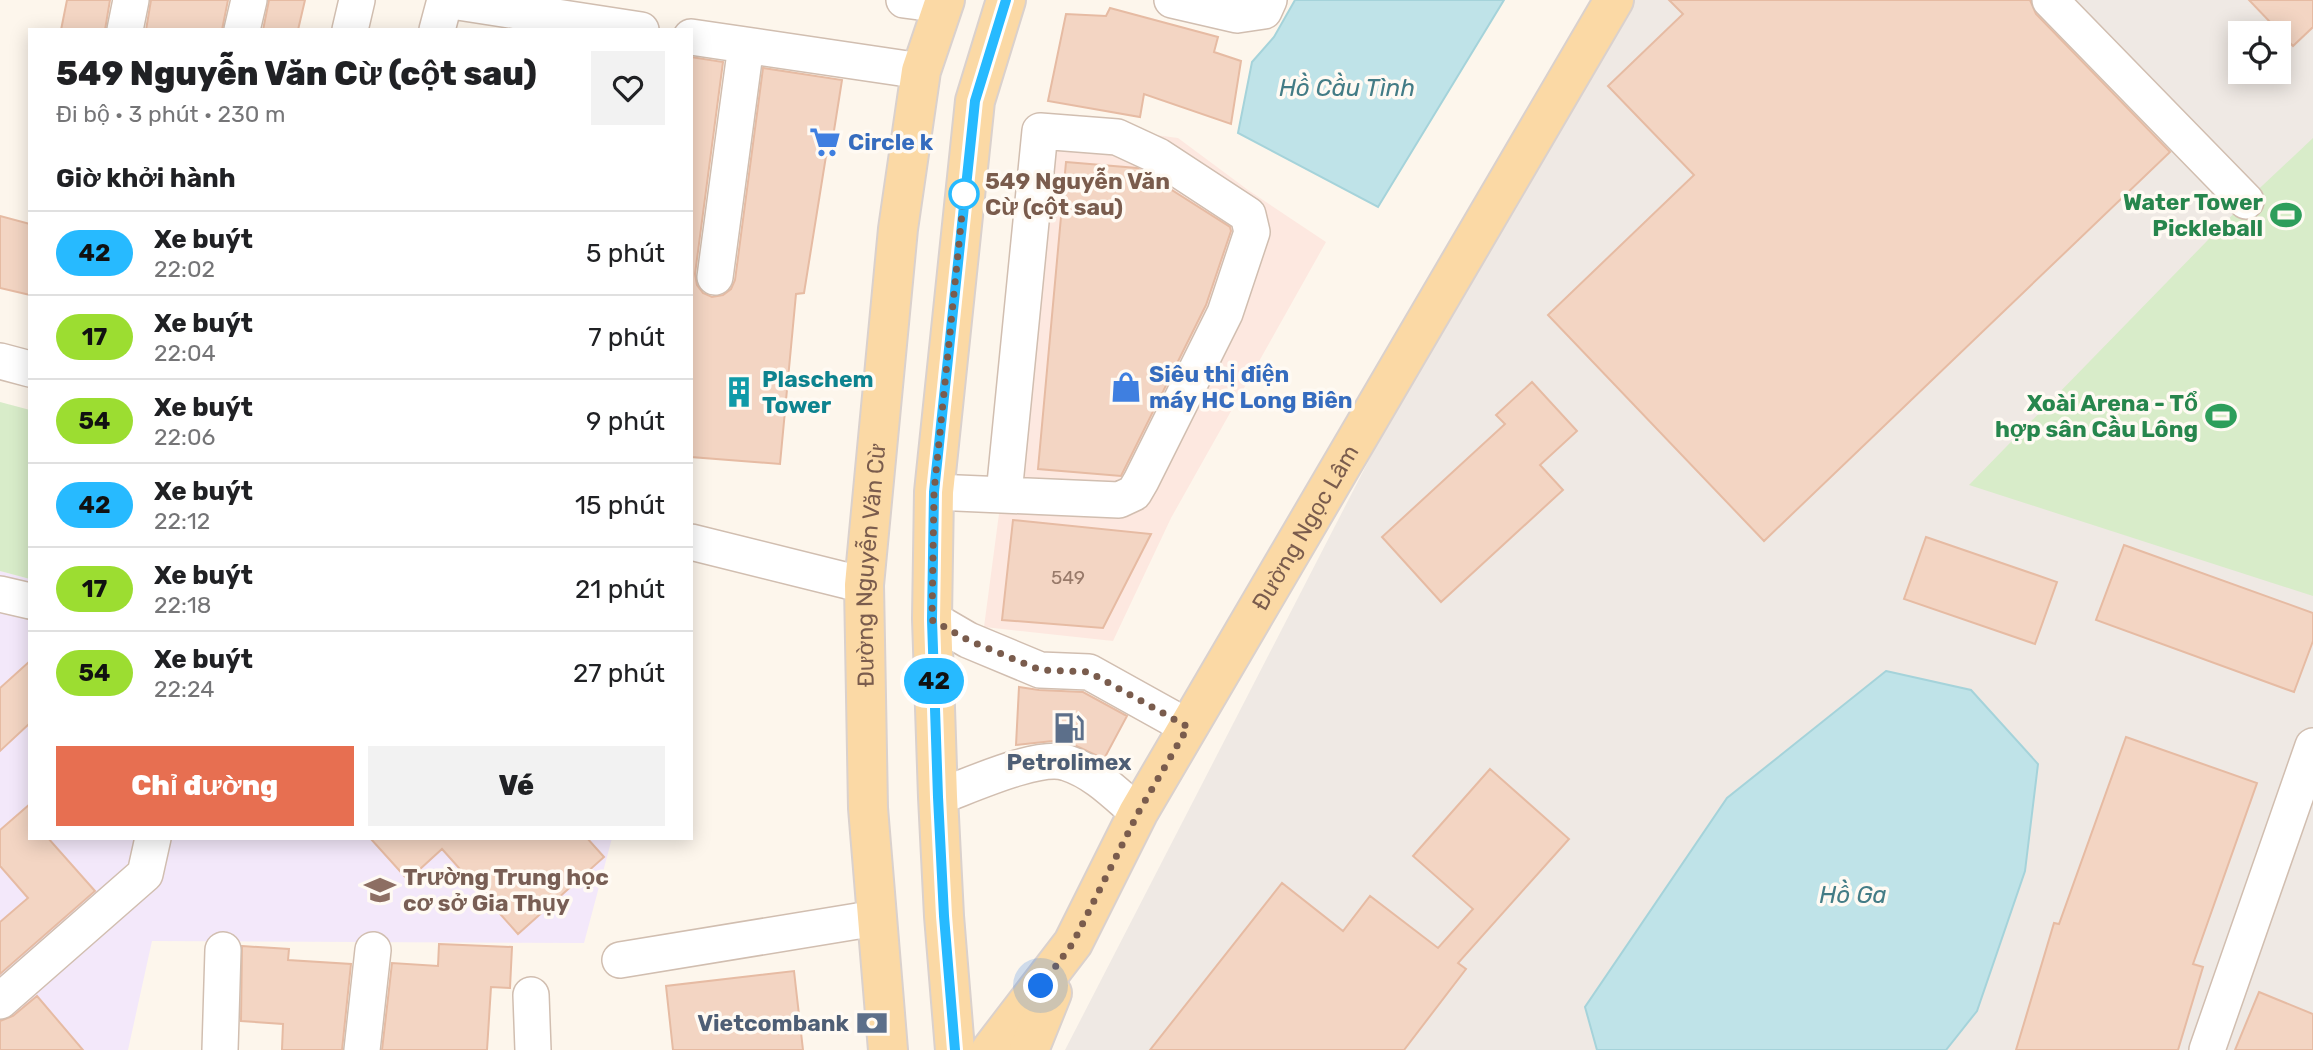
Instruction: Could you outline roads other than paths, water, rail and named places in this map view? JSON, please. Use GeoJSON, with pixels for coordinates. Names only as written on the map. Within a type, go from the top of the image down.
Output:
{"type":"FeatureCollection","features":[{"type":"Feature","properties":{"kind":"main road"},"geometry":{"type":"LineString","coordinates":[[956,1050],[944,916],[938,797],[932,620],[934,492],[975,101],[1006,0]]}},
{"type":"Feature","properties":{"kind":"main road","name":"Đường Ngọc Lâm"},"geometry":{"type":"LineString","coordinates":[[991,1050],[1073,943],[1138,813],[1614,0]]}},
{"type":"Feature","properties":{"kind":"main road","name":"Đường Nguyễn Văn Cừ"},"geometry":{"type":"LineString","coordinates":[[888,1050],[867,808],[864,585],[897,242],[921,71],[944,3]]}},
{"type":"Feature","properties":{"kind":"main road"},"geometry":{"type":"LineString","coordinates":[[1029,1050],[1073,943]]}},
{"type":"Feature","properties":{"kind":"street"},"geometry":{"type":"LineString","coordinates":[[125,28],[131,0]]}},
{"type":"Feature","properties":{"kind":"street"},"geometry":{"type":"LineString","coordinates":[[242,28],[249,0]]}},
{"type":"Feature","properties":{"kind":"street"},"geometry":{"type":"LineString","coordinates":[[350,28],[357,0]]}},
{"type":"Feature","properties":{"kind":"street"},"geometry":{"type":"LineString","coordinates":[[438,28],[445,0],[514,20],[616,28]]}},
{"type":"Feature","properties":{"kind":"street"},"geometry":{"type":"LineString","coordinates":[[904,0],[944,3]]}},
{"type":"Feature","properties":{"kind":"street"},"geometry":{"type":"LineString","coordinates":[[1172,0],[1237,15],[1264,11],[1269,0]]}},
{"type":"Feature","properties":{"kind":"street"},"geometry":{"type":"LineString","coordinates":[[2050,0],[2246,201]]}},
{"type":"Feature","properties":{"kind":"street"},"geometry":{"type":"LineString","coordinates":[[693,37],[921,71]]}},
{"type":"Feature","properties":{"kind":"street"},"geometry":{"type":"LineString","coordinates":[[715,277],[747,45]]}},
{"type":"Feature","properties":{"kind":"street"},"geometry":{"type":"LineString","coordinates":[[934,492],[1119,500],[1134,493],[1168,430],[1224,313],[1252,232],[1248,215],[1158,156],[1117,137],[1040,131],[1004,494]]}},
{"type":"Feature","properties":{"kind":"street"},"geometry":{"type":"LineString","coordinates":[[0,361],[28,368]]}},
{"type":"Feature","properties":{"kind":"street"},"geometry":{"type":"LineString","coordinates":[[693,542],[864,585]]}},
{"type":"Feature","properties":{"kind":"street"},"geometry":{"type":"LineString","coordinates":[[0,594],[28,600]]}},
{"type":"Feature","properties":{"kind":"street"},"geometry":{"type":"LineString","coordinates":[[932,620],[968,640],[1040,670],[1089,672],[1188,727]]}},
{"type":"Feature","properties":{"kind":"street"},"geometry":{"type":"LineString","coordinates":[[2207,1050],[2313,746]]}},
{"type":"Feature","properties":{"kind":"street"},"geometry":{"type":"LineString","coordinates":[[938,797],[1021,767],[1050,761],[1065,762],[1100,780],[1138,813]]}},
{"type":"Feature","properties":{"kind":"street"},"geometry":{"type":"LineString","coordinates":[[0,1001],[145,874],[153,840]]}},
{"type":"Feature","properties":{"kind":"street"},"geometry":{"type":"LineString","coordinates":[[620,960],[876,918]]}},
{"type":"Feature","properties":{"kind":"street"},"geometry":{"type":"LineString","coordinates":[[220,1050],[223,950]]}},
{"type":"Feature","properties":{"kind":"street"},"geometry":{"type":"LineString","coordinates":[[362,1050],[373,950]]}},
{"type":"Feature","properties":{"kind":"street"},"geometry":{"type":"LineString","coordinates":[[531,995],[533,1050]]}},
{"type":"Feature","properties":{"kind":"water","name":"Hồ Cầu Tình"},"geometry":{"type":"Polygon","coordinates":[[[1295,0],[1504,0],[1378,207],[1238,133],[1252,62],[1274,37],[1295,0]]]}},
{"type":"Feature","properties":{"kind":"water","name":"Hồ Ga"},"geometry":{"type":"Polygon","coordinates":[[[1886,671],[1971,690],[2038,764],[2025,871],[1977,1011],[1946,1050],[1597,1050],[1585,1007],[1727,798],[1886,671]]]}},
{"type":"Feature","properties":{"kind":"place","name":"Circle k"},"geometry":{"type":"Point","coordinates":[825,142]}},
{"type":"Feature","properties":{"kind":"place","name":"549 Nguyễn Văn Cừ (cột sau)"},"geometry":{"type":"Point","coordinates":[964,194]}},
{"type":"Feature","properties":{"kind":"place","name":"Water Tower Pickleball"},"geometry":{"type":"Point","coordinates":[2286,215]}},
{"type":"Feature","properties":{"kind":"place","name":"Siêu thị điện máy HC Long Biên"},"geometry":{"type":"Point","coordinates":[1126,387]}},
{"type":"Feature","properties":{"kind":"place","name":"Plaschem Tower"},"geometry":{"type":"Point","coordinates":[739,392]}},
{"type":"Feature","properties":{"kind":"place","name":"Xoài Arena - Tổ hợp sân Cầu Lông"},"geometry":{"type":"Point","coordinates":[2221,416]}},
{"type":"Feature","properties":{"kind":"place","name":"Petrolimex"},"geometry":{"type":"Point","coordinates":[1069,728]}},
{"type":"Feature","properties":{"kind":"place","name":"Trường Trung học cơ sở Gia Thụy"},"geometry":{"type":"Point","coordinates":[380,890]}},
{"type":"Feature","properties":{"kind":"place","name":"Vietcombank"},"geometry":{"type":"Point","coordinates":[872,1023]}}]}
